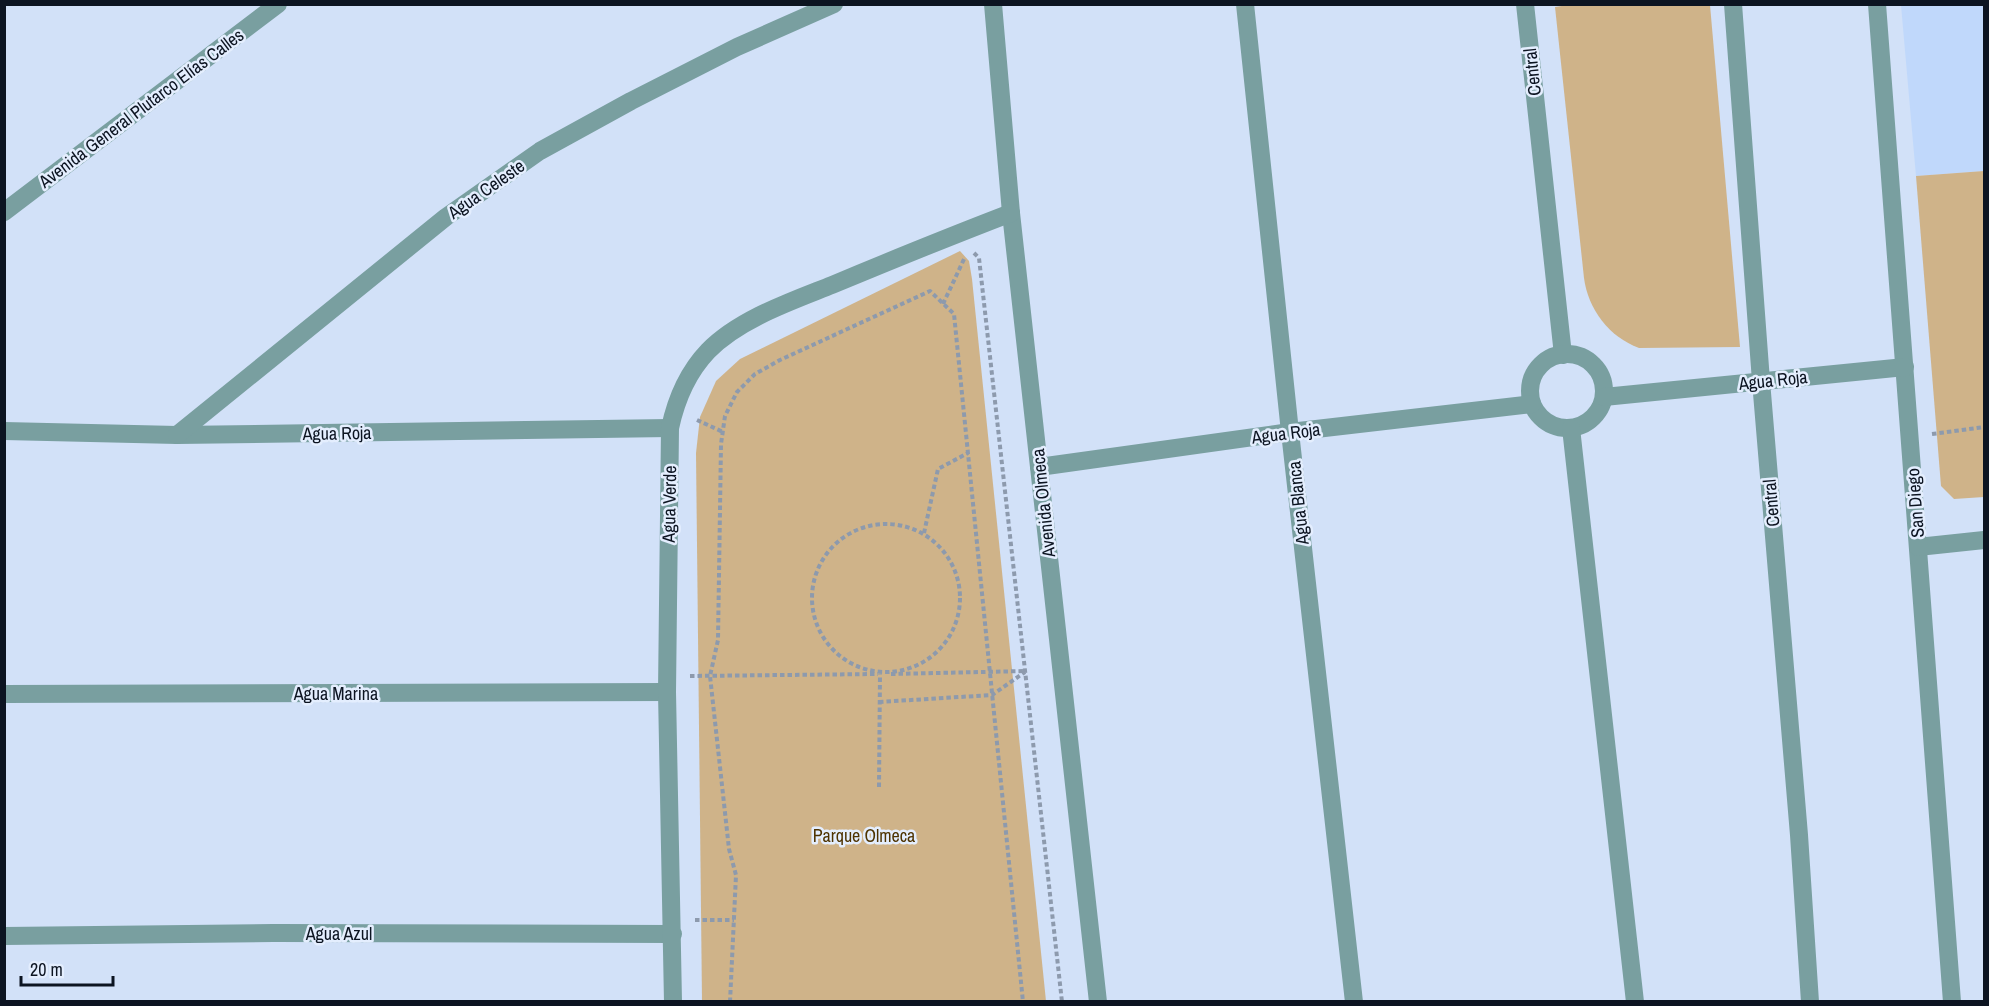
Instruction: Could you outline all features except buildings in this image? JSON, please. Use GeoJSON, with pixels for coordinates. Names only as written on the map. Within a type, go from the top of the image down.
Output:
{"type":"FeatureCollection","features":[{"type":"Feature","properties":{"kind":"street","name":"Avenida General Plutarco Elías Calles"},"geometry":{"type":"LineString","coordinates":[[4,212],[278,4]]}},
{"type":"Feature","properties":{"kind":"street","name":"Agua Celeste"},"geometry":{"type":"LineString","coordinates":[[177,435],[446,217],[540,151],[737,47],[834,4]]}},
{"type":"Feature","properties":{"kind":"street","name":"Avenida Olmeca"},"geometry":{"type":"LineString","coordinates":[[993,4],[1011,213],[1098,1002]]}},
{"type":"Feature","properties":{"kind":"street","name":"Agua Blanca"},"geometry":{"type":"LineString","coordinates":[[1245,4],[1354,1002]]}},
{"type":"Feature","properties":{"kind":"street","name":"Central"},"geometry":{"type":"LineString","coordinates":[[1525,4],[1563,354]]}},
{"type":"Feature","properties":{"kind":"street","name":"Central"},"geometry":{"type":"LineString","coordinates":[[1733,4],[1761,381],[1798,823],[1810,1002]]}},
{"type":"Feature","properties":{"kind":"street","name":"San Diego"},"geometry":{"type":"LineString","coordinates":[[1877,4],[1952,1002]]}},
{"type":"Feature","properties":{"kind":"street","name":"Agua Verde"},"geometry":{"type":"LineString","coordinates":[[673,1002],[667,692],[670,428],[674,408],[688,378],[708,351],[736,329],[777,308],[1011,213]]}},
{"type":"Feature","properties":{"kind":"street"},"geometry":{"type":"LineString","coordinates":[[1563,354],[1577,355],[1589,361],[1598,371],[1604,383],[1604,397],[1593,418],[1583,425],[1571,428],[1551,425],[1537,412],[1530,394],[1533,376],[1545,361],[1563,354]]}},
{"type":"Feature","properties":{"kind":"street","name":"Agua Roja"},"geometry":{"type":"LineString","coordinates":[[1604,397],[1905,367]]}},
{"type":"Feature","properties":{"kind":"street","name":"Agua Roja"},"geometry":{"type":"LineString","coordinates":[[1039,467],[1290,432],[1532,404]]}},
{"type":"Feature","properties":{"kind":"street","name":"Agua Roja"},"geometry":{"type":"LineString","coordinates":[[4,431],[177,435],[670,428]]}},
{"type":"Feature","properties":{"kind":"street"},"geometry":{"type":"LineString","coordinates":[[1571,428],[1635,1002]]}},
{"type":"Feature","properties":{"kind":"street"},"geometry":{"type":"LineString","coordinates":[[1918,547],[1984,540]]}},
{"type":"Feature","properties":{"kind":"street","name":"Agua Marina"},"geometry":{"type":"LineString","coordinates":[[4,694],[667,692]]}},
{"type":"Feature","properties":{"kind":"street","name":"Agua Azul"},"geometry":{"type":"LineString","coordinates":[[4,936],[273,933],[673,934]]}},
{"type":"Feature","properties":{"kind":"path"},"geometry":{"type":"LineString","coordinates":[[943,304],[969,248],[979,258],[1062,1002]]}},
{"type":"Feature","properties":{"kind":"path"},"geometry":{"type":"LineString","coordinates":[[730,1002],[736,875],[729,849],[710,676],[718,640],[721,444],[725,416],[736,392],[771,364],[930,291],[954,314],[1023,1002]]}},
{"type":"Feature","properties":{"kind":"path"},"geometry":{"type":"LineString","coordinates":[[688,416],[723,432]]}},
{"type":"Feature","properties":{"kind":"path"},"geometry":{"type":"LineString","coordinates":[[1910,436],[1984,428]]}},
{"type":"Feature","properties":{"kind":"path"},"geometry":{"type":"LineString","coordinates":[[924,533],[938,469],[968,453]]}},
{"type":"Feature","properties":{"kind":"path"},"geometry":{"type":"LineString","coordinates":[[877,524],[902,525],[924,533],[943,549],[957,571],[962,596],[958,621],[946,643],[928,660],[904,671],[879,673],[854,666],[834,652],[819,632],[812,610],[812,586],[820,563],[834,544],[854,530],[877,524]]}},
{"type":"Feature","properties":{"kind":"path"},"geometry":{"type":"LineString","coordinates":[[689,676],[1025,671]]}},
{"type":"Feature","properties":{"kind":"path"},"geometry":{"type":"LineString","coordinates":[[879,702],[992,695],[1025,671]]}},
{"type":"Feature","properties":{"kind":"path"},"geometry":{"type":"LineString","coordinates":[[879,787],[880,674]]}},
{"type":"Feature","properties":{"kind":"path"},"geometry":{"type":"LineString","coordinates":[[694,920],[734,920]]}},
{"type":"Feature","properties":{"kind":"shaded area"},"geometry":{"type":"Polygon","coordinates":[[[1901,5],[1984,5],[1984,171],[1916,176],[1901,5]]]}},
{"type":"Feature","properties":{"kind":"green space"},"geometry":{"type":"Polygon","coordinates":[[[1575,4],[1710,5],[1740,347],[1639,348],[1618,337],[1595,311],[1584,278],[1555,7],[1575,4]]]}},
{"type":"Feature","properties":{"kind":"green space"},"geometry":{"type":"Polygon","coordinates":[[[1984,171],[1984,497],[1954,499],[1941,486],[1916,176],[1984,171]]]}},
{"type":"Feature","properties":{"kind":"green space","name":"Parque Olmeca"},"geometry":{"type":"Polygon","coordinates":[[[960,251],[969,261],[972,279],[1046,1001],[702,1001],[696,453],[700,417],[716,381],[740,359],[960,251]]]}}]}
